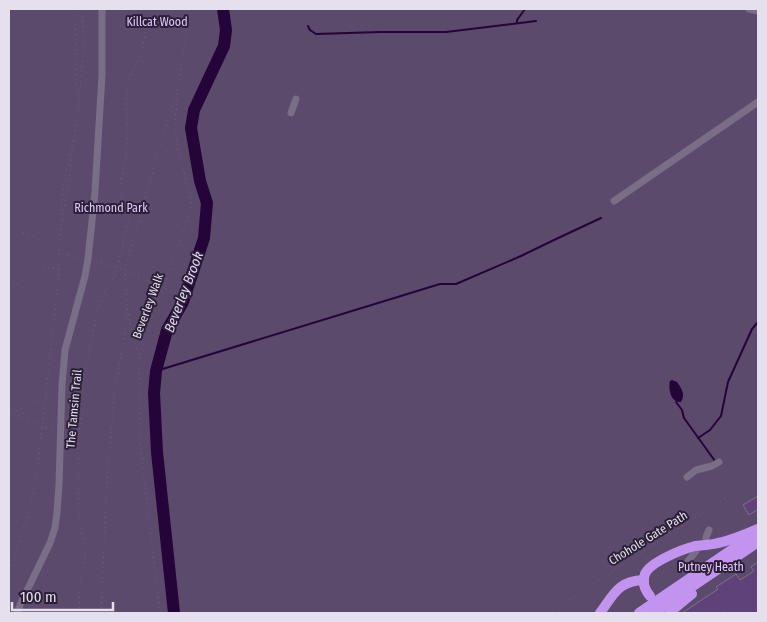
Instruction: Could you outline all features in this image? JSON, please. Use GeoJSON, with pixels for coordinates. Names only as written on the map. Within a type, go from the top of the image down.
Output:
{"type":"FeatureCollection","features":[{"type":"Feature","properties":{"kind":"highway"},"geometry":{"type":"LineString","coordinates":[[650,596],[644,586],[644,580],[646,573],[651,567],[681,550],[718,543],[758,530]]}},
{"type":"Feature","properties":{"kind":"highway"},"geometry":{"type":"LineString","coordinates":[[684,588],[758,530]]}},
{"type":"Feature","properties":{"kind":"highway"},"geometry":{"type":"LineString","coordinates":[[646,612],[722,567],[758,542]]}},
{"type":"Feature","properties":{"kind":"highway"},"geometry":{"type":"LineString","coordinates":[[669,613],[713,578],[722,567]]}},
{"type":"Feature","properties":{"kind":"highway"},"geometry":{"type":"LineString","coordinates":[[600,613],[622,585],[633,580],[644,580]]}},
{"type":"Feature","properties":{"kind":"street"},"geometry":{"type":"LineString","coordinates":[[17,613],[50,543],[55,528],[59,485],[62,386],[66,350],[85,276],[95,192],[102,75],[102,9]]}},
{"type":"Feature","properties":{"kind":"street"},"geometry":{"type":"LineString","coordinates":[[749,9],[758,11]]}},
{"type":"Feature","properties":{"kind":"street"},"geometry":{"type":"LineString","coordinates":[[292,113],[296,99]]}},
{"type":"Feature","properties":{"kind":"street"},"geometry":{"type":"LineString","coordinates":[[614,201],[758,102]]}},
{"type":"Feature","properties":{"kind":"street"},"geometry":{"type":"LineString","coordinates":[[687,477],[696,470],[719,462]]}},
{"type":"Feature","properties":{"kind":"street"},"geometry":{"type":"LineString","coordinates":[[688,561],[701,546],[709,530]]}},
{"type":"Feature","properties":{"kind":"path"},"geometry":{"type":"LineString","coordinates":[[74,9],[76,87],[79,102]]}},
{"type":"Feature","properties":{"kind":"path"},"geometry":{"type":"LineString","coordinates":[[9,575],[32,499],[37,472],[60,267],[59,253],[79,102],[84,40],[82,9]]}},
{"type":"Feature","properties":{"kind":"path","name":"The Tamsin Trail"},"geometry":{"type":"LineString","coordinates":[[80,613],[79,592],[85,559],[85,546],[79,519],[78,494],[78,437],[84,404],[82,392],[83,377],[97,310],[104,293],[116,274],[129,219],[122,194],[121,180],[128,137],[126,98],[130,78],[142,53],[146,24],[154,9]]}},
{"type":"Feature","properties":{"kind":"path","name":"Beverley Walk"},"geometry":{"type":"LineString","coordinates":[[160,613],[140,444],[139,358],[192,203],[178,150],[175,128],[177,94],[189,9]]}},
{"type":"Feature","properties":{"kind":"path"},"geometry":{"type":"LineString","coordinates":[[101,613],[107,478],[115,387],[125,334],[127,306],[125,270],[163,135],[177,94]]}},
{"type":"Feature","properties":{"kind":"path"},"geometry":{"type":"LineString","coordinates":[[9,227],[33,236],[48,248],[59,253],[105,263],[190,298]]}},
{"type":"Feature","properties":{"kind":"path"},"geometry":{"type":"LineString","coordinates":[[9,289],[41,269],[60,267]]}},
{"type":"Feature","properties":{"kind":"path"},"geometry":{"type":"LineString","coordinates":[[127,306],[139,358]]}},
{"type":"Feature","properties":{"kind":"path"},"geometry":{"type":"LineString","coordinates":[[9,412],[18,411],[24,406],[45,399]]}},
{"type":"Feature","properties":{"kind":"path"},"geometry":{"type":"LineString","coordinates":[[9,412],[42,426],[61,431]]}},
{"type":"Feature","properties":{"kind":"path","name":"Chohole Gate Path"},"geometry":{"type":"LineString","coordinates":[[548,613],[758,477]]}},
{"type":"Feature","properties":{"kind":"path"},"geometry":{"type":"LineString","coordinates":[[713,592],[726,613]]}},
{"type":"Feature","properties":{"kind":"green space"},"geometry":{"type":"Polygon","coordinates":[[[9,9],[758,9],[758,613],[9,613],[9,9]]]}},
{"type":"Feature","properties":{"kind":"shaded area"},"geometry":{"type":"Polygon","coordinates":[[[672,380],[677,382],[682,391],[681,402],[675,400],[671,395],[669,384],[672,380]]]}},
{"type":"Feature","properties":{"kind":"building"},"geometry":{"type":"Polygon","coordinates":[[[758,496],[758,509],[749,515],[743,505],[758,496]]]}},
{"type":"Feature","properties":{"kind":"building"},"geometry":{"type":"Polygon","coordinates":[[[758,562],[758,613],[682,613],[718,589],[716,587],[736,574],[740,580],[754,571],[751,567],[758,562]]]}},
{"type":"Feature","properties":{"kind":"waterway","name":"Beverley Brook"},"geometry":{"type":"LineString","coordinates":[[174,613],[157,452],[154,393],[156,371],[167,330],[183,302],[204,238],[207,203],[200,181],[191,128],[194,110],[224,46],[226,30],[223,9]]}},
{"type":"Feature","properties":{"kind":"waterway"},"geometry":{"type":"LineString","coordinates":[[517,23],[525,9]]}},
{"type":"Feature","properties":{"kind":"waterway"},"geometry":{"type":"LineString","coordinates":[[308,26],[316,34],[446,32],[536,21]]}},
{"type":"Feature","properties":{"kind":"waterway"},"geometry":{"type":"LineString","coordinates":[[156,371],[440,284],[456,284],[601,218]]}},
{"type":"Feature","properties":{"kind":"waterway"},"geometry":{"type":"LineString","coordinates":[[698,438],[710,430],[721,416],[728,382],[752,329],[758,322]]}},
{"type":"Feature","properties":{"kind":"waterway"},"geometry":{"type":"LineString","coordinates":[[676,402],[682,410],[684,418],[715,461]]}},
{"type":"Feature","properties":{"kind":"park label","name":"Killcat Wood"},"geometry":{"type":"Point","coordinates":[157,22]}},
{"type":"Feature","properties":{"kind":"park label","name":"Richmond Park"},"geometry":{"type":"Point","coordinates":[111,208]}},
{"type":"Feature","properties":{"kind":"park label","name":"Putney Heath"},"geometry":{"type":"Point","coordinates":[711,567]}}]}
